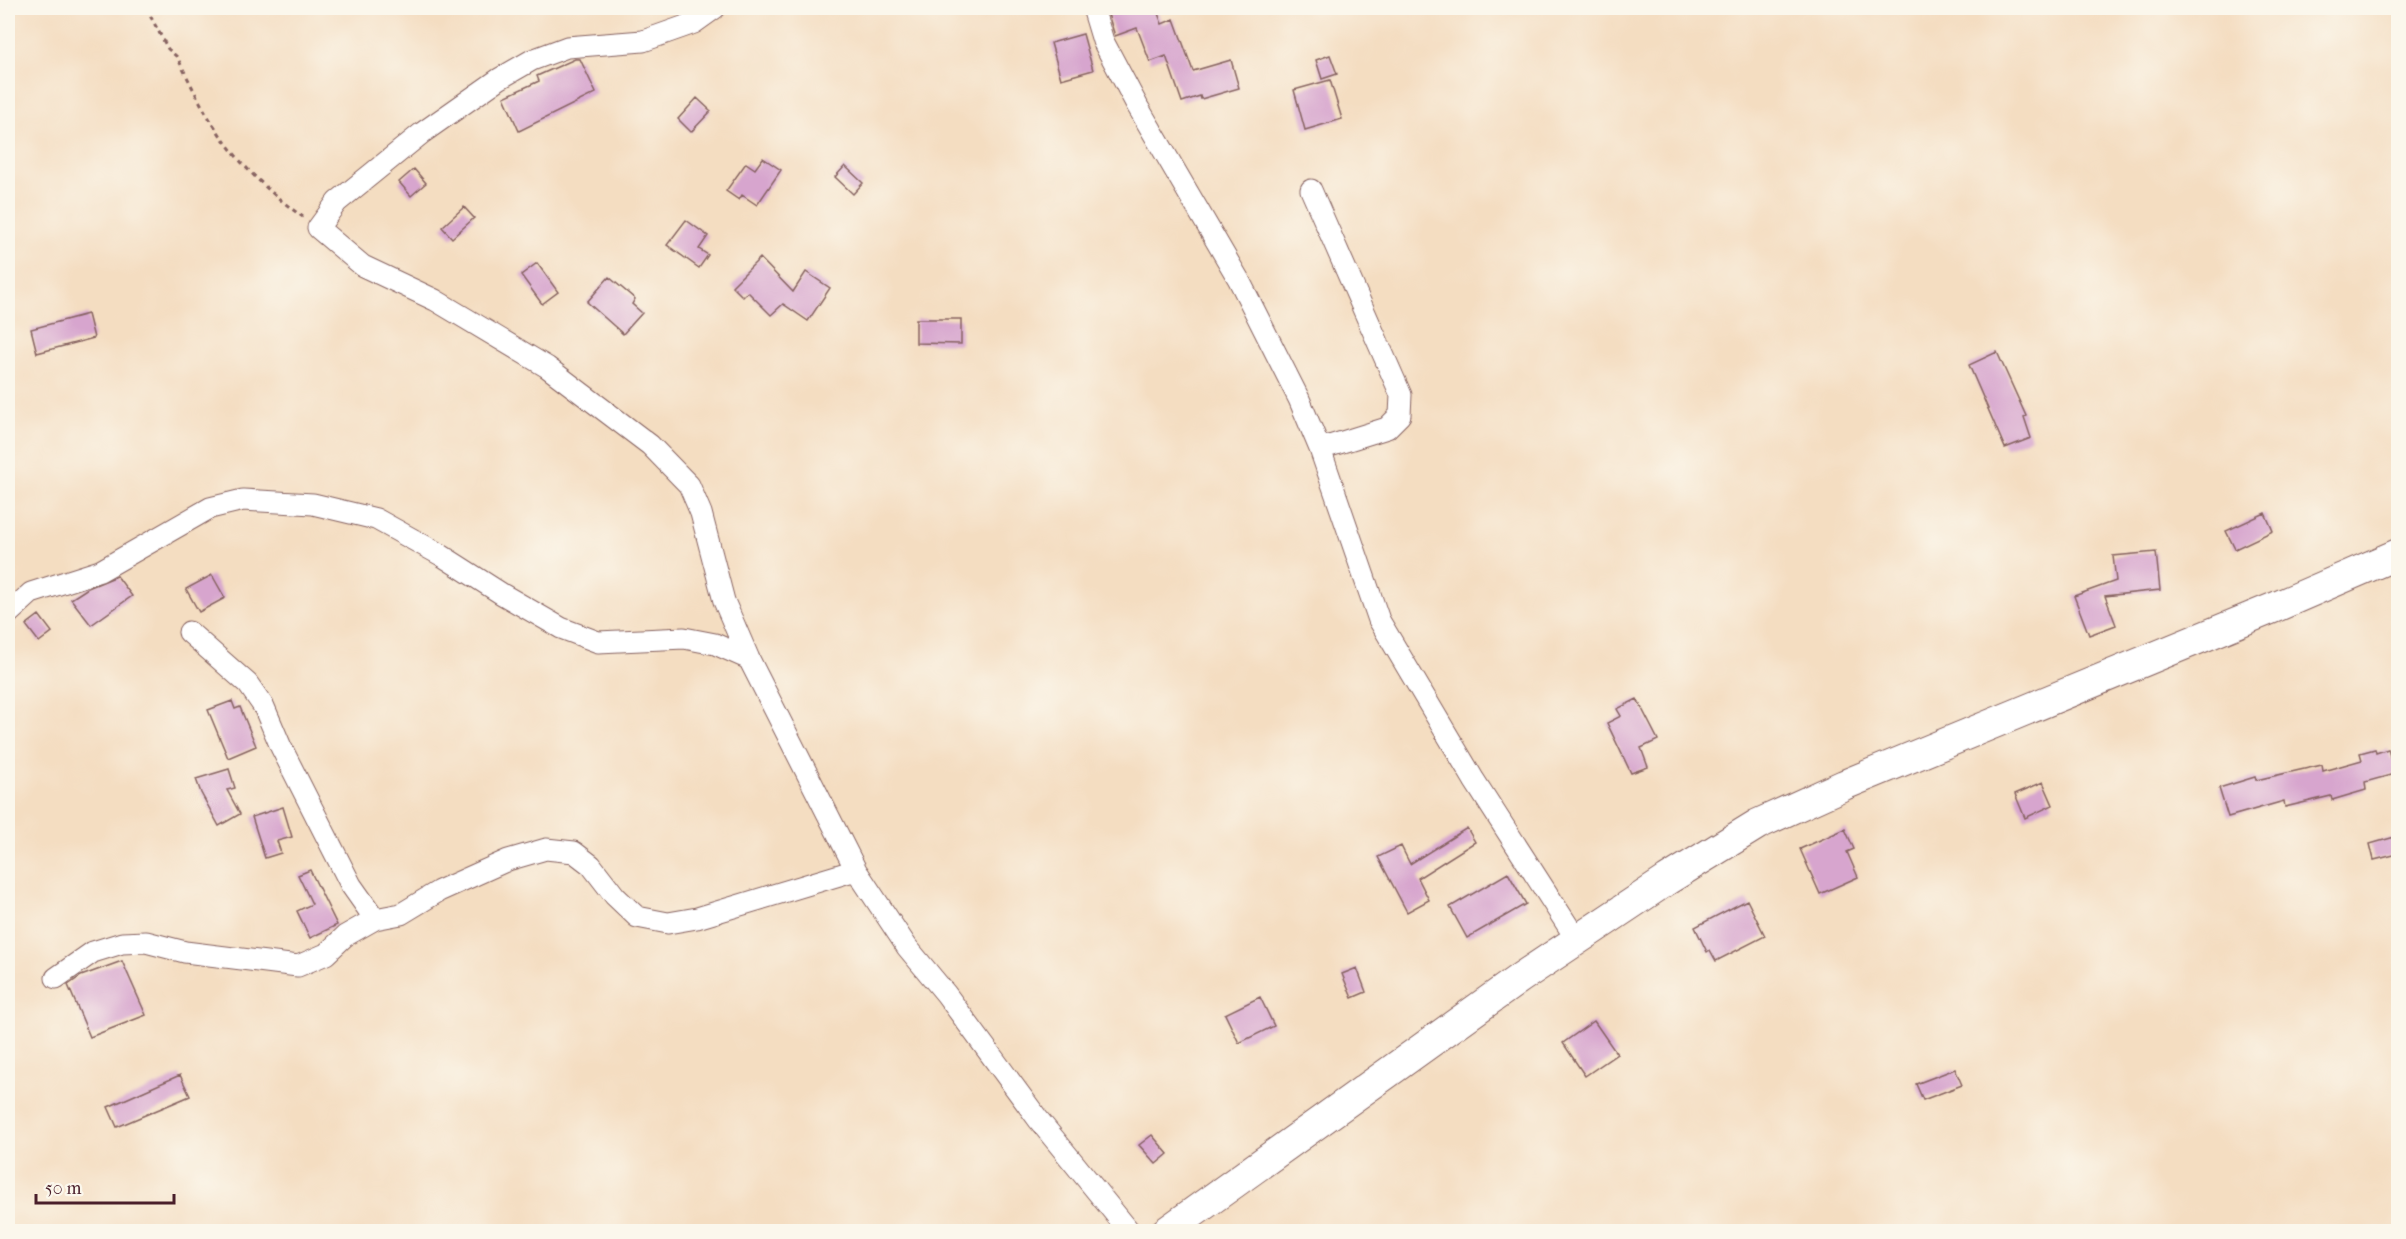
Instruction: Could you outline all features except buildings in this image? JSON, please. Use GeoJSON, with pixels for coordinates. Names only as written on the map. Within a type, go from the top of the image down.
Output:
{"type":"FeatureCollection","features":[{"type":"Feature","properties":{"kind":"street"},"geometry":{"type":"LineString","coordinates":[[715,8],[694,22],[643,41],[567,46],[516,69],[422,133],[337,202],[318,228],[363,266],[435,300],[546,367],[650,445],[689,485],[701,513],[724,601],[749,659],[856,870],[907,947],[946,994],[1038,1119],[1130,1232]]}},
{"type":"Feature","properties":{"kind":"street"},"geometry":{"type":"LineString","coordinates":[[1093,8],[1103,41],[1239,280],[1299,399],[1320,449],[1379,620],[1474,780],[1577,940]]}},
{"type":"Feature","properties":{"kind":"street"},"geometry":{"type":"LineString","coordinates":[[1311,190],[1401,395],[1400,415],[1387,428],[1320,449]]}},
{"type":"Feature","properties":{"kind":"street"},"geometry":{"type":"LineString","coordinates":[[8,614],[31,593],[100,571],[210,508],[243,500],[313,504],[376,519],[441,555],[561,628],[598,642],[684,638],[716,644],[749,659]]}},
{"type":"Feature","properties":{"kind":"street"},"geometry":{"type":"LineString","coordinates":[[1166,1232],[1520,978],[1667,880],[1758,824],[1844,785],[2398,554]]}},
{"type":"Feature","properties":{"kind":"street"},"geometry":{"type":"LineString","coordinates":[[189,633],[248,684],[264,707],[281,747],[351,885],[375,919]]}},
{"type":"Feature","properties":{"kind":"street"},"geometry":{"type":"LineString","coordinates":[[56,978],[93,952],[122,943],[146,942],[185,952],[298,966],[326,954],[345,936],[375,919],[401,914],[439,891],[508,860],[546,849],[574,852],[591,865],[615,896],[637,917],[668,923],[698,918],[856,870]]}},
{"type":"Feature","properties":{"kind":"path"},"geometry":{"type":"LineString","coordinates":[[146,8],[168,50],[177,57],[214,126],[237,157],[285,205],[318,228]]}}]}
